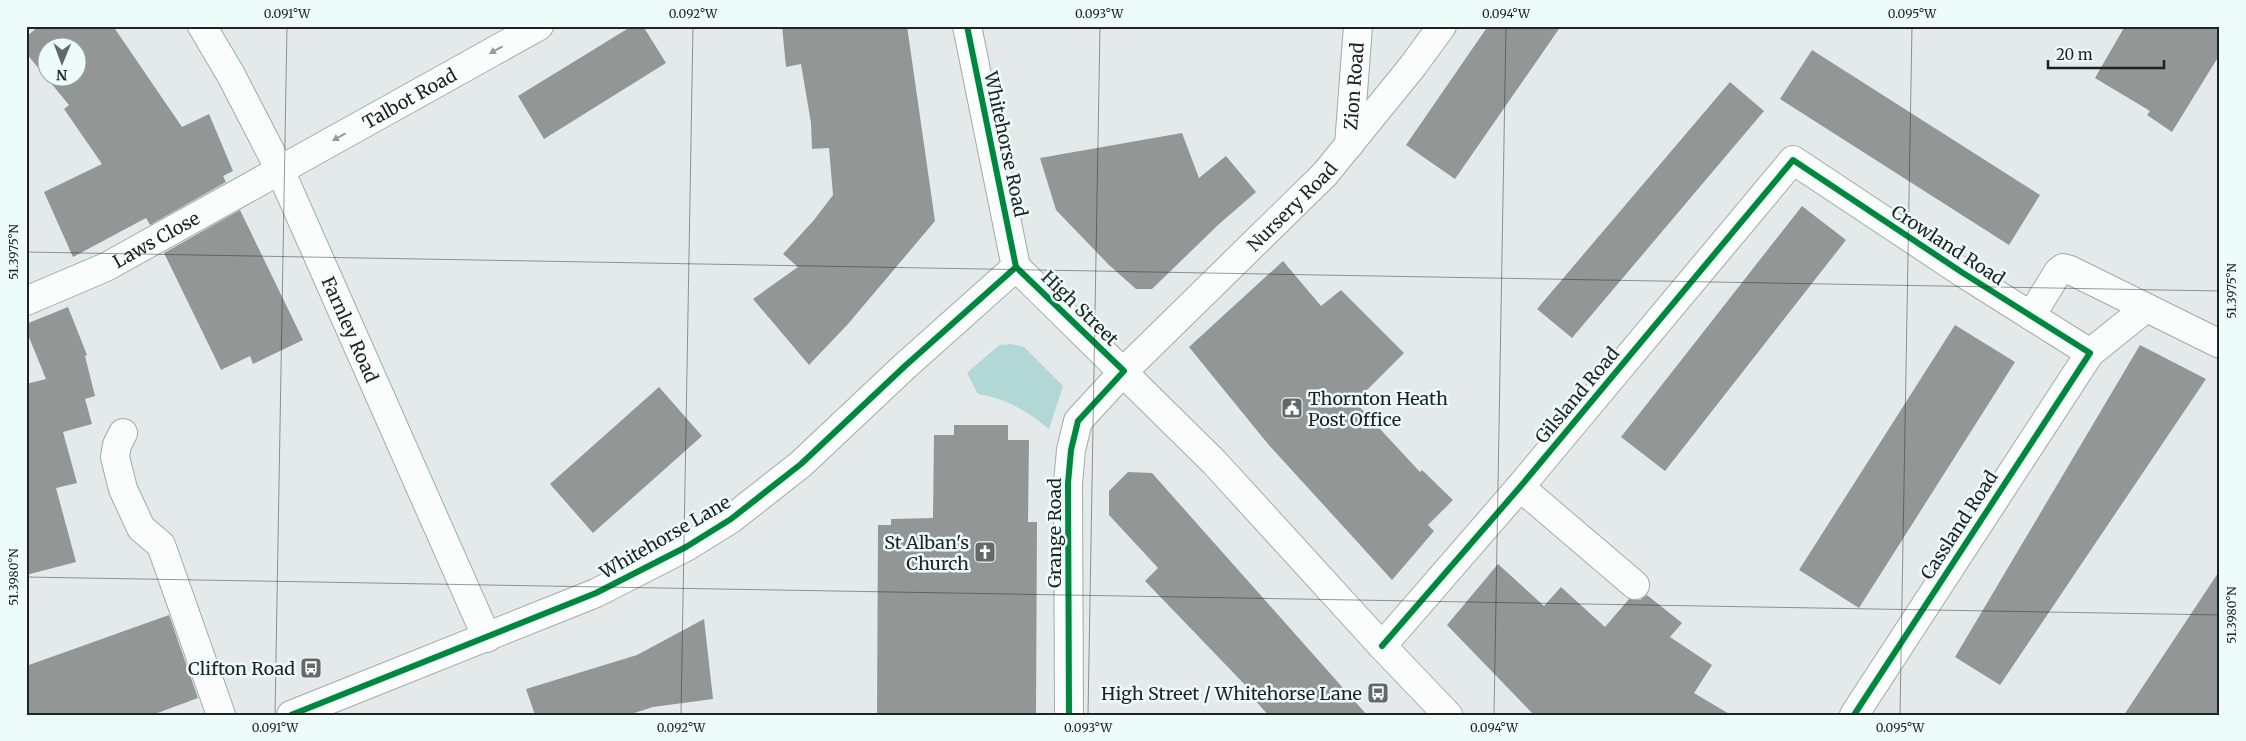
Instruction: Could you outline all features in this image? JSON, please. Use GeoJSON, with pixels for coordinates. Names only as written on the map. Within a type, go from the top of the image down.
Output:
{"type":"FeatureCollection","features":[{"type":"Feature","properties":{"kind":"street","name":"Farnley Road"},"geometry":{"type":"LineString","coordinates":[[202,26],[231,75],[280,170],[487,638]]}},
{"type":"Feature","properties":{"kind":"street","name":"Talbot Road"},"geometry":{"type":"LineString","coordinates":[[280,170],[539,26]]}},
{"type":"Feature","properties":{"kind":"street","name":"Whitehorse Road"},"geometry":{"type":"LineString","coordinates":[[966,26],[1016,267]]}},
{"type":"Feature","properties":{"kind":"street","name":"Zion Road"},"geometry":{"type":"LineString","coordinates":[[1349,146],[1358,26]]}},
{"type":"Feature","properties":{"kind":"street","name":"Nursery Road"},"geometry":{"type":"LineString","coordinates":[[1124,371],[1293,207],[1349,146],[1442,26]]}},
{"type":"Feature","properties":{"kind":"street","name":"Crowland Road"},"geometry":{"type":"LineString","coordinates":[[1793,160],[2090,353]]}},
{"type":"Feature","properties":{"kind":"street","name":"Gilsland Road"},"geometry":{"type":"LineString","coordinates":[[1382,646],[1520,488],[1793,160]]}},
{"type":"Feature","properties":{"kind":"street","name":"Laws Close"},"geometry":{"type":"LineString","coordinates":[[26,301],[106,267],[280,170]]}},
{"type":"Feature","properties":{"kind":"street","name":"High Street"},"geometry":{"type":"LineString","coordinates":[[1016,267],[1124,371],[1214,462],[1382,646],[1448,715]]}},
{"type":"Feature","properties":{"kind":"street","name":"Whitehorse Lane"},"geometry":{"type":"LineString","coordinates":[[291,715],[323,709],[487,638],[596,594],[637,574],[731,519],[801,464],[905,366],[1016,267]]}},
{"type":"Feature","properties":{"kind":"street"},"geometry":{"type":"LineString","coordinates":[[2031,316],[2058,272],[2063,268],[2220,344]]}},
{"type":"Feature","properties":{"kind":"street","name":"Cassland Road"},"geometry":{"type":"LineString","coordinates":[[1854,715],[2090,353],[2146,308]]}},
{"type":"Feature","properties":{"kind":"street","name":"Grange Road"},"geometry":{"type":"LineString","coordinates":[[1069,715],[1068,484],[1071,450],[1078,421],[1085,411],[1124,371]]}},
{"type":"Feature","properties":{"kind":"street"},"geometry":{"type":"LineString","coordinates":[[123,433],[117,445],[115,457],[123,489],[141,528],[161,545],[221,715]]}},
{"type":"Feature","properties":{"kind":"street"},"geometry":{"type":"LineString","coordinates":[[1520,488],[1635,585]]}},
{"type":"Feature","properties":{"kind":"shaded area"},"geometry":{"type":"Polygon","coordinates":[[[1011,344],[1024,347],[1063,386],[1049,429],[1033,416],[1016,406],[978,394],[967,373],[999,345],[1011,344]]]}},
{"type":"Feature","properties":{"kind":"building"},"geometry":{"type":"Polygon","coordinates":[[[39,26],[113,26],[182,127],[209,114],[233,171],[223,176],[226,182],[150,225],[146,218],[73,257],[44,192],[102,164],[64,109],[69,105],[55,88],[88,88],[88,38],[38,38],[38,68],[26,53],[26,37],[39,26]]]}},
{"type":"Feature","properties":{"kind":"building"},"geometry":{"type":"Polygon","coordinates":[[[632,26],[643,26],[666,63],[544,139],[518,96],[632,26]]]}},
{"type":"Feature","properties":{"kind":"building"},"geometry":{"type":"Polygon","coordinates":[[[782,26],[907,26],[935,221],[848,324],[809,365],[753,299],[798,267],[783,254],[814,220],[833,195],[829,148],[812,149],[811,123],[801,64],[786,67],[782,26]]]}},
{"type":"Feature","properties":{"kind":"building"},"geometry":{"type":"Polygon","coordinates":[[[1488,26],[1561,26],[1455,179],[1406,145],[1488,26]]]}},
{"type":"Feature","properties":{"kind":"building"},"geometry":{"type":"Polygon","coordinates":[[[2125,26],[2220,26],[2220,54],[2172,132],[2147,115],[2150,111],[2095,78],[2125,26]]]}},
{"type":"Feature","properties":{"kind":"building"},"geometry":{"type":"Polygon","coordinates":[[[1812,50],[2040,195],[2009,245],[1780,99],[1812,50]]]}},
{"type":"Feature","properties":{"kind":"building"},"geometry":{"type":"Polygon","coordinates":[[[1730,82],[1764,111],[1572,338],[1537,309],[1730,82]]]}},
{"type":"Feature","properties":{"kind":"building"},"geometry":{"type":"Polygon","coordinates":[[[1182,133],[1199,178],[1226,156],[1256,192],[1218,225],[1152,289],[1136,289],[1109,265],[1056,210],[1040,158],[1182,133]]]}},
{"type":"Feature","properties":{"kind":"building"},"geometry":{"type":"Polygon","coordinates":[[[1802,206],[1846,240],[1665,471],[1621,437],[1802,206]]]}},
{"type":"Feature","properties":{"kind":"building"},"geometry":{"type":"Polygon","coordinates":[[[240,210],[303,340],[253,364],[250,356],[221,370],[164,253],[240,210]]]}},
{"type":"Feature","properties":{"kind":"building"},"geometry":{"type":"Polygon","coordinates":[[[1283,261],[1321,306],[1341,290],[1404,353],[1355,402],[1420,472],[1422,470],[1453,500],[1428,525],[1434,531],[1392,580],[1268,444],[1189,347],[1283,261]]]}},
{"type":"Feature","properties":{"kind":"building"},"geometry":{"type":"Polygon","coordinates":[[[68,307],[87,355],[85,356],[95,396],[85,399],[92,424],[63,432],[77,483],[56,488],[76,562],[26,575],[26,384],[46,379],[26,330],[26,324],[68,307]]]}},
{"type":"Feature","properties":{"kind":"building"},"geometry":{"type":"Polygon","coordinates":[[[1955,325],[2015,362],[1859,608],[1799,570],[1955,325]]]}},
{"type":"Feature","properties":{"kind":"building"},"geometry":{"type":"Polygon","coordinates":[[[2140,345],[2206,379],[2000,685],[1955,657],[2140,345]]]}},
{"type":"Feature","properties":{"kind":"building"},"geometry":{"type":"Polygon","coordinates":[[[659,387],[702,436],[593,533],[550,484],[659,387]]]}},
{"type":"Feature","properties":{"kind":"building","name":"St Alban's Church"},"geometry":{"type":"Polygon","coordinates":[[[954,425],[1008,425],[1008,440],[1029,440],[1028,522],[1037,522],[1036,715],[877,715],[878,525],[891,525],[891,519],[933,518],[934,435],[954,435],[954,425]]]}},
{"type":"Feature","properties":{"kind":"building"},"geometry":{"type":"Polygon","coordinates":[[[1128,472],[1152,473],[1367,715],[1268,715],[1248,692],[1250,690],[1145,581],[1158,568],[1109,515],[1109,491],[1128,472]]]}},
{"type":"Feature","properties":{"kind":"building"},"geometry":{"type":"Polygon","coordinates":[[[1498,564],[1544,606],[1561,587],[1605,627],[1629,599],[1640,600],[1647,595],[1682,623],[1670,637],[1712,665],[1694,693],[1731,715],[1534,715],[1447,625],[1498,564]]]}},
{"type":"Feature","properties":{"kind":"building"},"geometry":{"type":"Polygon","coordinates":[[[2220,570],[2220,715],[2124,715],[2220,570]]]}},
{"type":"Feature","properties":{"kind":"building"},"geometry":{"type":"Polygon","coordinates":[[[169,615],[198,698],[152,715],[26,715],[26,666],[169,615]]]}},
{"type":"Feature","properties":{"kind":"building"},"geometry":{"type":"Polygon","coordinates":[[[704,619],[713,699],[653,707],[628,715],[535,715],[526,689],[637,655],[704,619]]]}},
{"type":"Feature","properties":{"kind":"cycle path"},"geometry":{"type":"LineString","coordinates":[[967,26],[1016,267]]}},
{"type":"Feature","properties":{"kind":"cycle path"},"geometry":{"type":"LineString","coordinates":[[1382,646],[1520,487],[1793,160],[1963,273],[2090,353],[1854,715]]}},
{"type":"Feature","properties":{"kind":"cycle path"},"geometry":{"type":"LineString","coordinates":[[1016,267],[1124,371],[1078,421],[1071,450],[1068,483],[1069,715]]}},
{"type":"Feature","properties":{"kind":"cycle path"},"geometry":{"type":"LineString","coordinates":[[291,715],[596,593],[686,547],[731,519],[801,464],[905,366],[1016,267]]}},
{"type":"Feature","properties":{"kind":"place","name":"Thornton Heath Post Office"},"geometry":{"type":"Point","coordinates":[1292,408]}},
{"type":"Feature","properties":{"kind":"place","name":"St Alban's Church"},"geometry":{"type":"Point","coordinates":[985,552]}},
{"type":"Feature","properties":{"kind":"place","name":"Clifton Road"},"geometry":{"type":"Point","coordinates":[311,668]}},
{"type":"Feature","properties":{"kind":"place","name":"High Street / Whitehorse Lane"},"geometry":{"type":"Point","coordinates":[1378,693]}}]}
